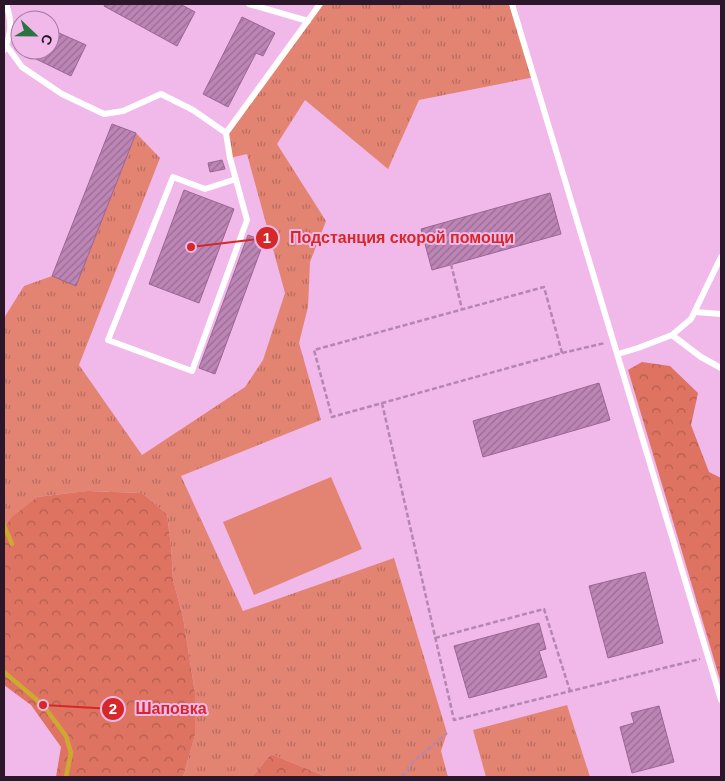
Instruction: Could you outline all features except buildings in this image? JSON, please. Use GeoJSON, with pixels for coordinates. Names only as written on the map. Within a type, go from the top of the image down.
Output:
{"type":"FeatureCollection","features":[{"type":"Feature","properties":{"kind":"lane"},"geometry":{"type":"LineString","coordinates":[[6,4],[12,19],[5,47],[22,67],[62,94],[104,114],[123,111],[161,94],[194,110],[226,133],[230,158],[236,179],[247,220],[192,371],[108,340],[173,176],[205,189],[236,179]]}},
{"type":"Feature","properties":{"kind":"lane"},"geometry":{"type":"LineString","coordinates":[[249,4],[308,21]]}},
{"type":"Feature","properties":{"kind":"lane"},"geometry":{"type":"LineString","coordinates":[[226,133],[320,4]]}},
{"type":"Feature","properties":{"kind":"lane"},"geometry":{"type":"LineString","coordinates":[[512,4],[721,700]]}},
{"type":"Feature","properties":{"kind":"lane"},"geometry":{"type":"LineString","coordinates":[[618,354],[672,334],[691,319],[721,257]]}},
{"type":"Feature","properties":{"kind":"lane"},"geometry":{"type":"LineString","coordinates":[[695,312],[721,314]]}},
{"type":"Feature","properties":{"kind":"lane"},"geometry":{"type":"LineString","coordinates":[[672,334],[701,357],[721,368]]}},
{"type":"Feature","properties":{"kind":"path"},"geometry":{"type":"LineString","coordinates":[[451,264],[462,310]]}},
{"type":"Feature","properties":{"kind":"path"},"geometry":{"type":"LineString","coordinates":[[562,352],[544,287],[314,350],[332,417],[562,352],[614,340]]}},
{"type":"Feature","properties":{"kind":"path"},"geometry":{"type":"LineString","coordinates":[[382,403],[454,720],[708,657]]}},
{"type":"Feature","properties":{"kind":"path"},"geometry":{"type":"LineString","coordinates":[[435,638],[544,609],[570,691]]}},
{"type":"Feature","properties":{"kind":"path"},"geometry":{"type":"LineString","coordinates":[[402,777],[414,760],[447,733]]}},
{"type":"Feature","properties":{"kind":"green space"},"geometry":{"type":"Polygon","coordinates":[[[320,4],[512,4],[535,77],[419,100],[388,169],[305,100],[277,144],[326,221],[310,262],[308,307],[299,343],[321,420],[181,476],[243,611],[394,558],[447,733],[441,751],[448,777],[327,777],[271,754],[252,777],[183,777],[195,735],[195,693],[183,617],[173,580],[167,514],[142,493],[87,491],[37,497],[4,529],[4,318],[24,286],[52,276],[76,285],[136,133],[160,158],[79,365],[142,455],[245,387],[263,360],[285,293],[247,154],[230,158],[226,133],[320,4]]]}},
{"type":"Feature","properties":{"kind":"green space"},"geometry":{"type":"Polygon","coordinates":[[[642,362],[670,366],[698,393],[691,425],[709,472],[721,478],[721,683],[628,370],[642,362]]]}},
{"type":"Feature","properties":{"kind":"green space"},"geometry":{"type":"Polygon","coordinates":[[[331,477],[362,549],[254,595],[223,522],[331,477]]]}},
{"type":"Feature","properties":{"kind":"green space"},"geometry":{"type":"Polygon","coordinates":[[[87,491],[142,493],[167,514],[173,580],[183,617],[195,693],[195,735],[183,777],[56,777],[61,747],[31,705],[4,685],[4,529],[11,518],[37,497],[87,491]]]}},
{"type":"Feature","properties":{"kind":"green space"},"geometry":{"type":"Polygon","coordinates":[[[567,705],[590,777],[486,777],[473,730],[567,705]]]}},
{"type":"Feature","properties":{"kind":"green space"},"geometry":{"type":"Polygon","coordinates":[[[271,754],[327,777],[252,777],[271,754]]]}},
{"type":"Feature","properties":{"kind":"waterway"},"geometry":{"type":"LineString","coordinates":[[4,525],[12,544]]}},
{"type":"Feature","properties":{"kind":"waterway"},"geometry":{"type":"LineString","coordinates":[[4,672],[43,705],[66,736],[71,753],[66,777]]}},
{"type":"Feature","properties":{"kind":"place","name":"Подстанция скорой помощи"},"geometry":{"type":"Point","coordinates":[191,247]}},
{"type":"Feature","properties":{"kind":"place","name":"Шаповка"},"geometry":{"type":"Point","coordinates":[43,705]}}]}
